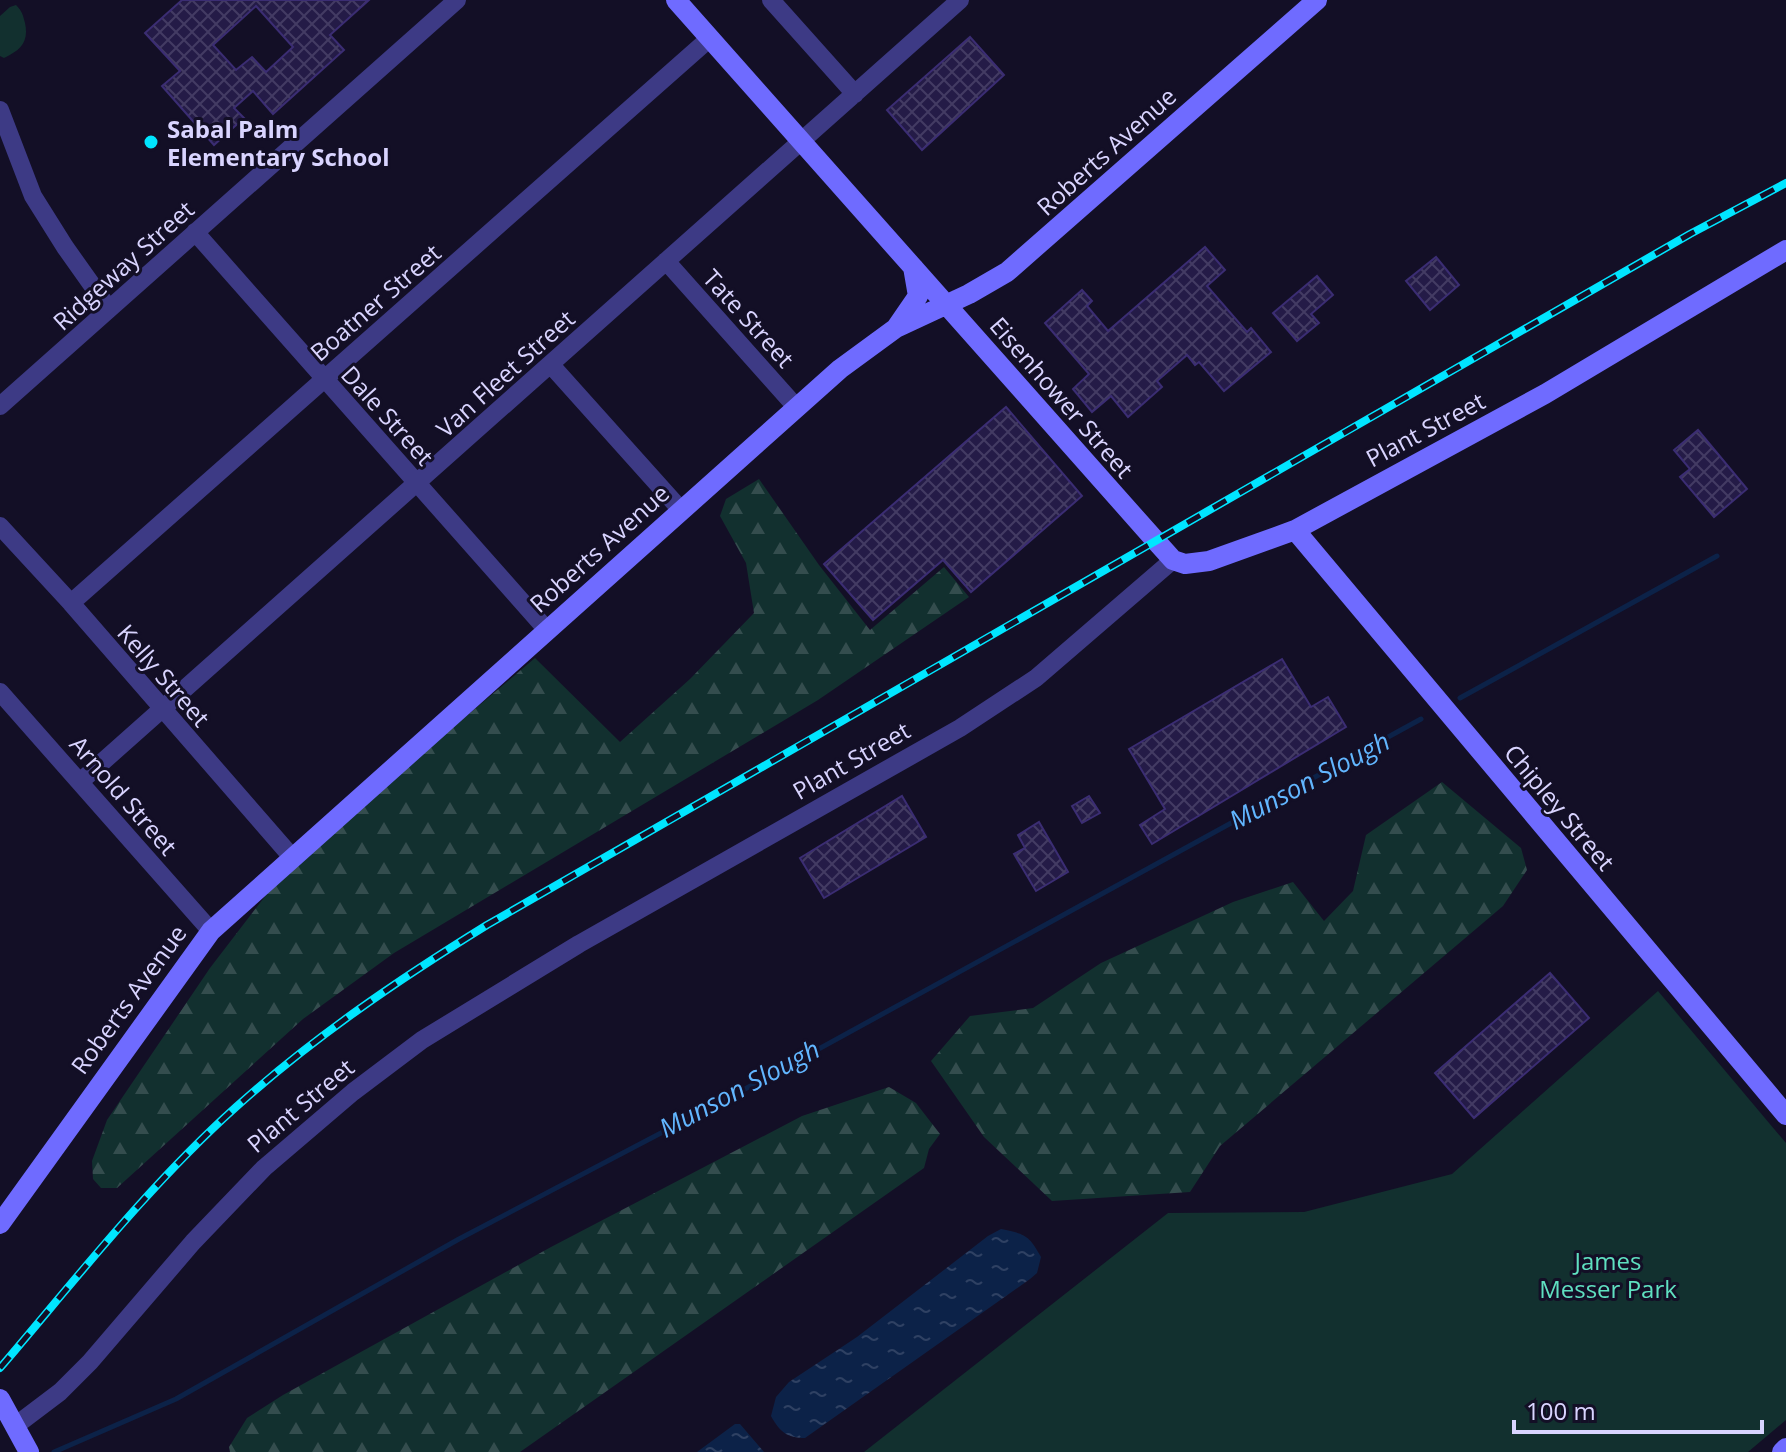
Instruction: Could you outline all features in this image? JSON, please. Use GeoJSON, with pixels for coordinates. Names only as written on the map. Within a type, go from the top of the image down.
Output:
{"type":"FeatureCollection","features":[{"type":"Feature","properties":{"kind":"street","name":"Ridgeway Street"},"geometry":{"type":"LineString","coordinates":[[0,406],[457,0]]}},
{"type":"Feature","properties":{"kind":"street","name":"Eisenhower Street"},"geometry":{"type":"LineString","coordinates":[[676,0],[1173,560]]}},
{"type":"Feature","properties":{"kind":"street"},"geometry":{"type":"LineString","coordinates":[[771,0],[855,94]]}},
{"type":"Feature","properties":{"kind":"street","name":"Van Fleet Street"},"geometry":{"type":"LineString","coordinates":[[81,781],[960,0]]}},
{"type":"Feature","properties":{"kind":"street","name":"Roberts Avenue"},"geometry":{"type":"LineString","coordinates":[[0,1224],[211,931],[291,856],[866,348],[896,328],[947,305],[1007,272],[1317,0]]}},
{"type":"Feature","properties":{"kind":"street","name":"Boatner Street"},"geometry":{"type":"LineString","coordinates":[[71,603],[710,38]]}},
{"type":"Feature","properties":{"kind":"street"},"geometry":{"type":"LineString","coordinates":[[0,110],[33,196],[109,309]]}},
{"type":"Feature","properties":{"kind":"street","name":"Dale Street"},"geometry":{"type":"LineString","coordinates":[[195,232],[547,630]]}},
{"type":"Feature","properties":{"kind":"street","name":"Plant Street"},"geometry":{"type":"LineString","coordinates":[[23,1440],[60,1392],[90,1362],[193,1242],[264,1168],[353,1092],[422,1040],[471,1008],[960,728],[1014,694],[1173,560],[1185,564],[1209,561],[1295,530],[1545,394],[1786,250]]}},
{"type":"Feature","properties":{"kind":"street","name":"Tate Street"},"geometry":{"type":"LineString","coordinates":[[666,261],[797,408]]}},
{"type":"Feature","properties":{"kind":"street"},"geometry":{"type":"LineString","coordinates":[[896,328],[918,296],[913,267]]}},
{"type":"Feature","properties":{"kind":"street"},"geometry":{"type":"LineString","coordinates":[[551,365],[681,510]]}},
{"type":"Feature","properties":{"kind":"street","name":"Kelly Street"},"geometry":{"type":"LineString","coordinates":[[0,526],[291,856]]}},
{"type":"Feature","properties":{"kind":"street","name":"Chipley Street"},"geometry":{"type":"LineString","coordinates":[[1295,530],[1786,1115]]}},
{"type":"Feature","properties":{"kind":"street","name":"Arnold Street"},"geometry":{"type":"LineString","coordinates":[[0,692],[211,931]]}},
{"type":"Feature","properties":{"kind":"street"},"geometry":{"type":"LineString","coordinates":[[0,1399],[23,1440]]}},
{"type":"Feature","properties":{"kind":"green space"},"geometry":{"type":"Polygon","coordinates":[[[16,5],[24,18],[25,40],[15,52],[4,58],[0,56],[0,16],[16,5]]]}},
{"type":"Feature","properties":{"kind":"green space"},"geometry":{"type":"Polygon","coordinates":[[[759,479],[819,565],[870,630],[944,567],[969,597],[818,700],[394,953],[303,1019],[117,1188],[101,1188],[93,1179],[92,1161],[107,1120],[210,968],[286,869],[535,658],[620,742],[690,679],[754,613],[746,563],[720,516],[726,499],[759,479]]]}},
{"type":"Feature","properties":{"kind":"green space"},"geometry":{"type":"Polygon","coordinates":[[[1442,782],[1521,848],[1527,870],[1503,906],[1220,1146],[1190,1192],[1052,1201],[984,1137],[931,1061],[970,1016],[1033,1008],[1101,963],[1233,902],[1293,882],[1324,921],[1353,891],[1366,835],[1442,782]]]}},
{"type":"Feature","properties":{"kind":"green space","name":"James Messer Park"},"geometry":{"type":"Polygon","coordinates":[[[1658,991],[1786,1143],[1786,1420],[1748,1452],[864,1452],[1168,1213],[1304,1212],[1452,1174],[1658,991]]]}},
{"type":"Feature","properties":{"kind":"green space"},"geometry":{"type":"Polygon","coordinates":[[[889,1087],[916,1103],[940,1134],[929,1149],[924,1168],[520,1452],[230,1452],[229,1447],[247,1418],[283,1395],[551,1247],[802,1116],[889,1087]]]}},
{"type":"Feature","properties":{"kind":"water"},"geometry":{"type":"Polygon","coordinates":[[[1001,1229],[1021,1234],[1033,1244],[1041,1257],[1037,1273],[805,1438],[793,1437],[781,1430],[771,1416],[776,1397],[789,1382],[857,1337],[1001,1229]]]}},
{"type":"Feature","properties":{"kind":"water"},"geometry":{"type":"Polygon","coordinates":[[[735,1424],[740,1424],[764,1452],[697,1452],[735,1424]]]}},
{"type":"Feature","properties":{"kind":"building"},"geometry":{"type":"Polygon","coordinates":[[[182,0],[369,0],[330,35],[344,50],[273,114],[253,91],[234,108],[244,118],[214,145],[162,86],[180,71],[145,33],[182,0]],[[256,6],[213,45],[236,70],[252,57],[266,72],[293,47],[256,6]]]}},
{"type":"Feature","properties":{"kind":"building"},"geometry":{"type":"Polygon","coordinates":[[[970,37],[1004,75],[922,150],[887,110],[970,37]]]}},
{"type":"Feature","properties":{"kind":"building"},"geometry":{"type":"Polygon","coordinates":[[[1205,247],[1225,270],[1207,286],[1247,332],[1251,328],[1271,352],[1224,391],[1199,362],[1195,365],[1187,355],[1157,381],[1162,387],[1128,417],[1111,396],[1092,412],[1073,389],[1089,374],[1045,323],[1082,290],[1092,301],[1087,306],[1108,331],[1205,247]]]}},
{"type":"Feature","properties":{"kind":"building"},"geometry":{"type":"Polygon","coordinates":[[[1436,257],[1459,285],[1430,310],[1406,281],[1436,257]]]}},
{"type":"Feature","properties":{"kind":"building"},"geometry":{"type":"Polygon","coordinates":[[[1317,276],[1333,295],[1311,314],[1319,323],[1297,341],[1273,313],[1317,276]]]}},
{"type":"Feature","properties":{"kind":"building"},"geometry":{"type":"Polygon","coordinates":[[[1006,407],[1082,496],[971,592],[943,560],[873,620],[824,564],[1006,407]]]}},
{"type":"Feature","properties":{"kind":"building"},"geometry":{"type":"Polygon","coordinates":[[[1698,430],[1747,489],[1714,517],[1680,477],[1690,469],[1674,450],[1698,430]]]}},
{"type":"Feature","properties":{"kind":"building"},"geometry":{"type":"Polygon","coordinates":[[[1282,659],[1311,707],[1328,697],[1346,727],[1152,844],[1140,825],[1165,809],[1129,749],[1282,659]]]}},
{"type":"Feature","properties":{"kind":"building"},"geometry":{"type":"Polygon","coordinates":[[[902,796],[926,837],[824,898],[800,858],[902,796]]]}},
{"type":"Feature","properties":{"kind":"building"},"geometry":{"type":"Polygon","coordinates":[[[1089,796],[1100,813],[1082,823],[1072,806],[1089,796]]]}},
{"type":"Feature","properties":{"kind":"building"},"geometry":{"type":"Polygon","coordinates":[[[1039,822],[1068,872],[1036,891],[1014,854],[1025,848],[1018,835],[1039,822]]]}},
{"type":"Feature","properties":{"kind":"building"},"geometry":{"type":"Polygon","coordinates":[[[1550,973],[1589,1018],[1474,1118],[1435,1073],[1550,973]]]}},
{"type":"Feature","properties":{"kind":"waterway"},"geometry":{"type":"LineString","coordinates":[[1460,698],[1717,556]]}},
{"type":"Feature","properties":{"kind":"waterway","name":"Munson Slough"},"geometry":{"type":"LineString","coordinates":[[54,1452],[176,1399],[459,1239],[762,1080],[1421,719]]}},
{"type":"Feature","properties":{"kind":"railway"},"geometry":{"type":"LineString","coordinates":[[0,1368],[114,1233],[204,1137],[296,1057],[357,1010],[421,967],[487,925],[1690,234],[1786,183]]}},
{"type":"Feature","properties":{"kind":"place","name":"Sabal Palm Elementary School"},"geometry":{"type":"Point","coordinates":[151,142]}}]}
